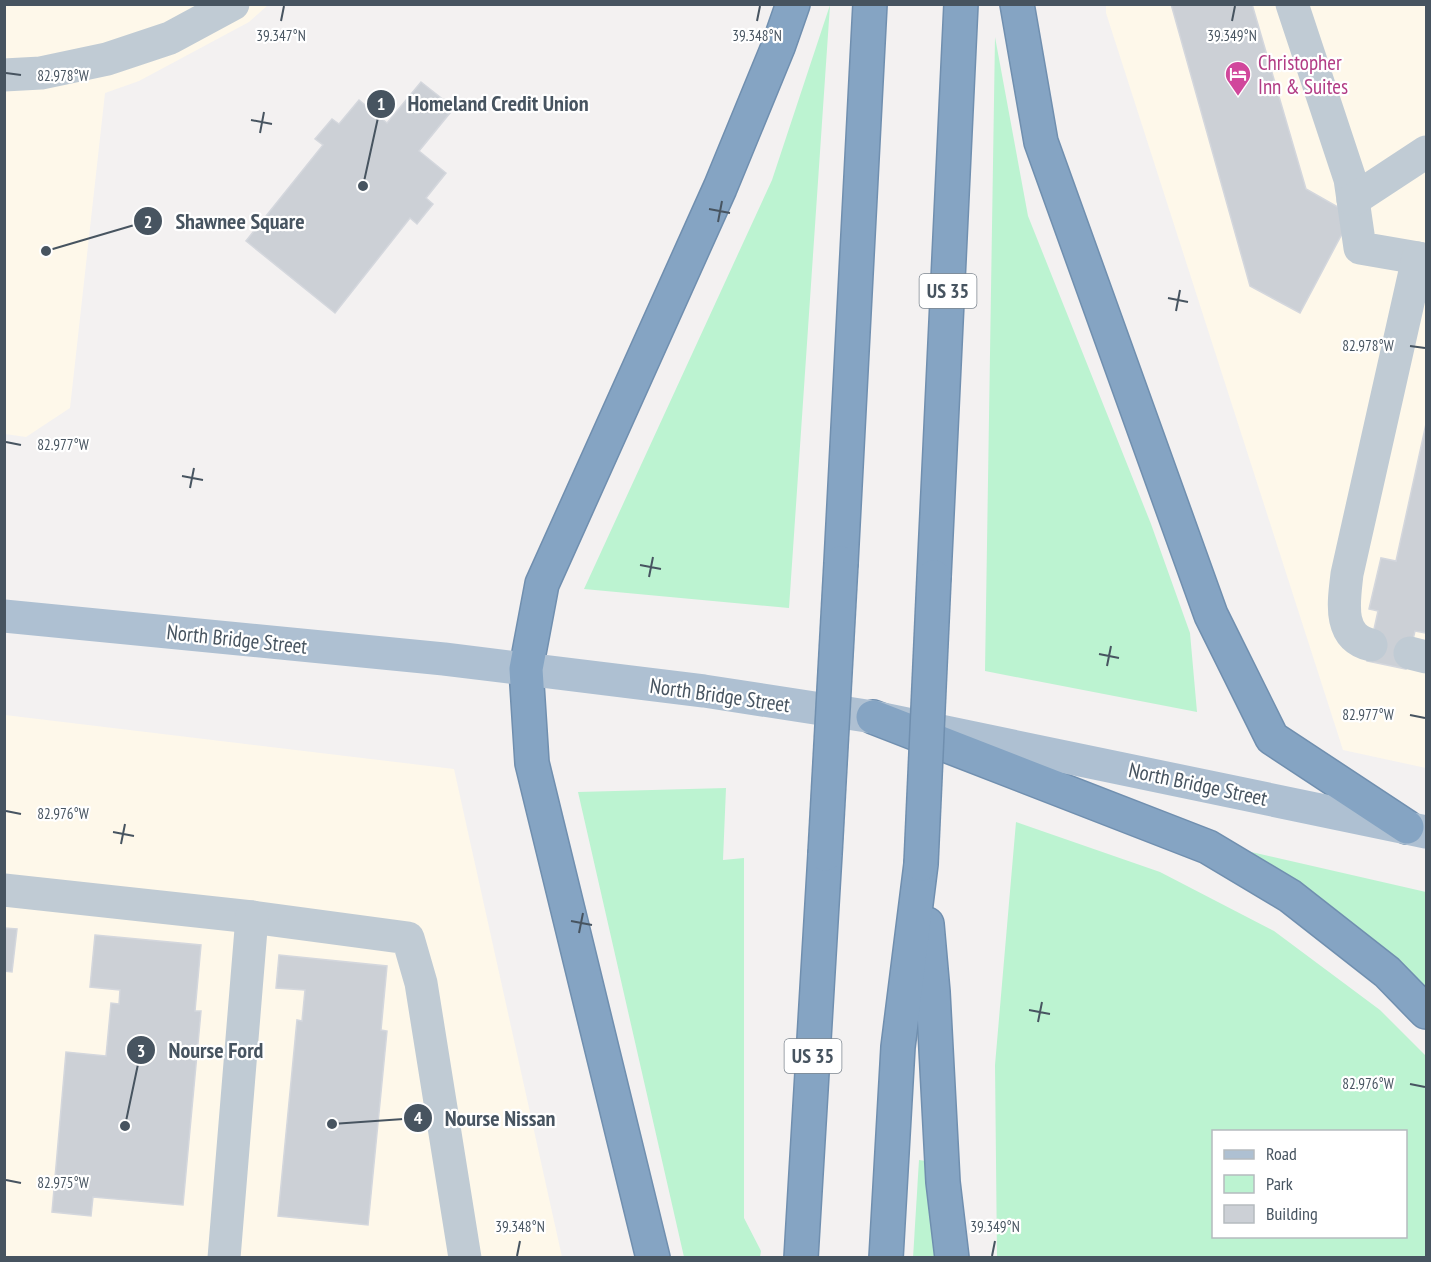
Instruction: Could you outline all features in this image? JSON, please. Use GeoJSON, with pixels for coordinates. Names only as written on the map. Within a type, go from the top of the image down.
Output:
{"type":"FeatureCollection","features":[{"type":"Feature","properties":{"kind":"highway"},"geometry":{"type":"LineString","coordinates":[[653,1257],[532,763],[526,669],[542,584],[720,188],[778,47],[793,4]]}},
{"type":"Feature","properties":{"kind":"highway","name":"US 35"},"geometry":{"type":"LineString","coordinates":[[801,1257],[825,854],[870,4]]}},
{"type":"Feature","properties":{"kind":"highway","name":"US 35"},"geometry":{"type":"LineString","coordinates":[[886,1257],[898,1047],[921,864],[962,4]]}},
{"type":"Feature","properties":{"kind":"highway"},"geometry":{"type":"LineString","coordinates":[[1017,4],[1041,142],[1211,615],[1272,738],[1417,829]]}},
{"type":"Feature","properties":{"kind":"highway"},"geometry":{"type":"LineString","coordinates":[[873,717],[1208,848],[1290,896],[1387,972],[1426,1012]]}},
{"type":"Feature","properties":{"kind":"highway"},"geometry":{"type":"LineString","coordinates":[[921,864],[933,992],[943,1182],[952,1257]]}},
{"type":"Feature","properties":{"kind":"main road","name":"North Bridge Street"},"geometry":{"type":"LineString","coordinates":[[4,616],[526,669],[873,717],[1417,829]]}},
{"type":"Feature","properties":{"kind":"street"},"geometry":{"type":"LineString","coordinates":[[4,75],[41,74],[107,59],[170,38],[232,4]]}},
{"type":"Feature","properties":{"kind":"street"},"geometry":{"type":"LineString","coordinates":[[1292,4],[1350,179],[1360,248],[1422,259],[1347,574],[1344,601],[1350,634],[1362,643],[1371,645]]}},
{"type":"Feature","properties":{"kind":"street"},"geometry":{"type":"LineString","coordinates":[[1353,200],[1426,152]]}},
{"type":"Feature","properties":{"kind":"street"},"geometry":{"type":"LineString","coordinates":[[4,890],[252,917],[408,938],[422,983],[465,1257]]}},
{"type":"Feature","properties":{"kind":"street"},"geometry":{"type":"LineString","coordinates":[[224,1257],[252,917]]}},
{"type":"Feature","properties":{"kind":"shaded area"},"geometry":{"type":"Polygon","coordinates":[[[1106,4],[1426,5],[1426,768],[1343,750],[1106,13],[1106,4]]]}},
{"type":"Feature","properties":{"kind":"shaded area"},"geometry":{"type":"Polygon","coordinates":[[[5,5],[268,5],[249,22],[139,81],[105,93],[70,408],[26,437],[5,434],[5,5]]]}},
{"type":"Feature","properties":{"kind":"shaded area"},"geometry":{"type":"Polygon","coordinates":[[[5,715],[454,769],[562,1257],[5,1258],[5,715]]]}},
{"type":"Feature","properties":{"kind":"green space"},"geometry":{"type":"Polygon","coordinates":[[[830,5],[789,608],[584,589],[772,180],[830,5]]]}},
{"type":"Feature","properties":{"kind":"green space"},"geometry":{"type":"Polygon","coordinates":[[[995,37],[1028,216],[1151,524],[1190,633],[1197,712],[985,671],[995,37]]]}},
{"type":"Feature","properties":{"kind":"green space"},"geometry":{"type":"Polygon","coordinates":[[[726,788],[723,860],[744,858],[744,1218],[761,1251],[760,1257],[684,1257],[578,792],[726,788]]]}},
{"type":"Feature","properties":{"kind":"green space"},"geometry":{"type":"Polygon","coordinates":[[[1016,822],[1160,872],[1274,931],[1380,1010],[1426,1056],[1426,1257],[997,1257],[995,1065],[1016,822]]]}},
{"type":"Feature","properties":{"kind":"green space"},"geometry":{"type":"Polygon","coordinates":[[[1247,851],[1426,892],[1426,987],[1376,941],[1247,851]]]}},
{"type":"Feature","properties":{"kind":"green space"},"geometry":{"type":"Polygon","coordinates":[[[919,1160],[926,1161],[938,1257],[913,1258],[919,1160]]]}},
{"type":"Feature","properties":{"kind":"building","name":"Christopher Inn & Suites"},"geometry":{"type":"Polygon","coordinates":[[[1171,4],[1252,4],[1306,189],[1352,215],[1300,313],[1250,286],[1171,4]]]}},
{"type":"Feature","properties":{"kind":"building"},"geometry":{"type":"Polygon","coordinates":[[[421,82],[454,108],[419,151],[446,173],[426,198],[433,204],[417,224],[410,218],[335,313],[246,241],[323,145],[315,139],[332,119],[339,124],[359,100],[387,123],[421,82]]]}},
{"type":"Feature","properties":{"kind":"building"},"geometry":{"type":"Polygon","coordinates":[[[1426,424],[1426,633],[1415,631],[1406,669],[1367,661],[1378,611],[1369,609],[1381,558],[1396,561],[1426,424]]]}},
{"type":"Feature","properties":{"kind":"building"},"geometry":{"type":"Polygon","coordinates":[[[4,928],[17,929],[12,972],[4,971],[4,928]]]}},
{"type":"Feature","properties":{"kind":"building"},"geometry":{"type":"Polygon","coordinates":[[[95,935],[201,945],[195,1011],[201,1011],[183,1205],[93,1197],[91,1216],[52,1212],[66,1052],[106,1056],[111,1003],[119,1004],[120,990],[90,987],[95,935]]]}},
{"type":"Feature","properties":{"kind":"building"},"geometry":{"type":"Polygon","coordinates":[[[279,955],[387,966],[381,1030],[387,1031],[368,1225],[278,1216],[297,1020],[302,1021],[305,990],[276,988],[279,955]]]}},
{"type":"Feature","properties":{"kind":"place","name":"Christopher Inn & Suites"},"geometry":{"type":"Point","coordinates":[1238,97]}},
{"type":"Feature","properties":{"kind":"place","name":"Homeland Credit Union"},"geometry":{"type":"Point","coordinates":[363,186]}},
{"type":"Feature","properties":{"kind":"place","name":"Shawnee Square"},"geometry":{"type":"Point","coordinates":[46,251]}},
{"type":"Feature","properties":{"kind":"place","name":"Nourse Nissan"},"geometry":{"type":"Point","coordinates":[332,1124]}},
{"type":"Feature","properties":{"kind":"place","name":"Nourse Ford"},"geometry":{"type":"Point","coordinates":[125,1126]}}]}
